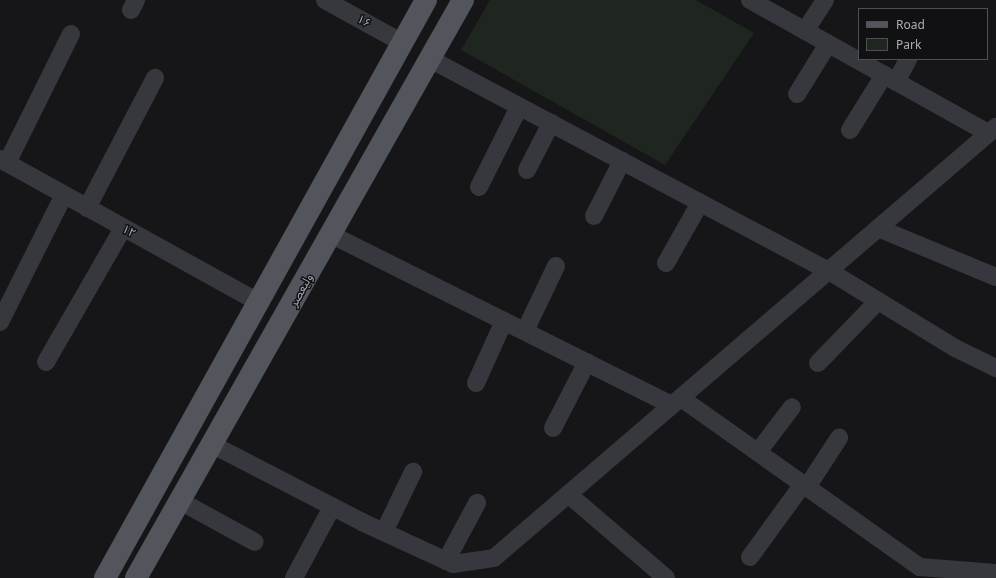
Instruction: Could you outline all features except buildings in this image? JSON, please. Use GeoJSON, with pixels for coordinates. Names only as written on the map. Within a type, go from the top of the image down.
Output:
{"type":"FeatureCollection","features":[{"type":"Feature","properties":{"kind":"main road"},"geometry":{"type":"LineString","coordinates":[[132,578],[108,572],[426,0]]}},
{"type":"Feature","properties":{"kind":"main road","name":"ولیعصر"},"geometry":{"type":"LineString","coordinates":[[136,578],[332,235],[463,0]]}},
{"type":"Feature","properties":{"kind":"street","name":"۱۶"},"geometry":{"type":"LineString","coordinates":[[325,0],[403,43]]}},
{"type":"Feature","properties":{"kind":"street"},"geometry":{"type":"LineString","coordinates":[[805,31],[824,0]]}},
{"type":"Feature","properties":{"kind":"street"},"geometry":{"type":"LineString","coordinates":[[212,445],[384,532],[453,564],[494,558],[992,130],[890,78],[828,44],[759,2]]}},
{"type":"Feature","properties":{"kind":"street"},"geometry":{"type":"LineString","coordinates":[[3,161],[71,34]]}},
{"type":"Feature","properties":{"kind":"street"},"geometry":{"type":"LineString","coordinates":[[797,94],[828,44]]}},
{"type":"Feature","properties":{"kind":"street"},"geometry":{"type":"LineString","coordinates":[[430,59],[829,271],[878,301],[996,368]]}},
{"type":"Feature","properties":{"kind":"street"},"geometry":{"type":"LineString","coordinates":[[850,130],[890,78],[907,60]]}},
{"type":"Feature","properties":{"kind":"street"},"geometry":{"type":"LineString","coordinates":[[87,208],[155,78]]}},
{"type":"Feature","properties":{"kind":"street"},"geometry":{"type":"LineString","coordinates":[[479,187],[519,107]]}},
{"type":"Feature","properties":{"kind":"street"},"geometry":{"type":"LineString","coordinates":[[527,170],[551,123]]}},
{"type":"Feature","properties":{"kind":"street","name":"۱۲"},"geometry":{"type":"LineString","coordinates":[[3,161],[258,302]]}},
{"type":"Feature","properties":{"kind":"street"},"geometry":{"type":"LineString","coordinates":[[594,216],[622,161]]}},
{"type":"Feature","properties":{"kind":"street"},"geometry":{"type":"LineString","coordinates":[[0,322],[64,195]]}},
{"type":"Feature","properties":{"kind":"street"},"geometry":{"type":"LineString","coordinates":[[666,263],[700,203]]}},
{"type":"Feature","properties":{"kind":"street"},"geometry":{"type":"LineString","coordinates":[[46,362],[123,228]]}},
{"type":"Feature","properties":{"kind":"street"},"geometry":{"type":"LineString","coordinates":[[878,228],[996,277]]}},
{"type":"Feature","properties":{"kind":"street"},"geometry":{"type":"LineString","coordinates":[[332,235],[587,362],[677,401],[758,452],[805,486],[916,573],[996,573]]}},
{"type":"Feature","properties":{"kind":"street"},"geometry":{"type":"LineString","coordinates":[[525,331],[556,266]]}},
{"type":"Feature","properties":{"kind":"street"},"geometry":{"type":"LineString","coordinates":[[818,363],[878,301]]}},
{"type":"Feature","properties":{"kind":"street"},"geometry":{"type":"LineString","coordinates":[[476,383],[504,321]]}},
{"type":"Feature","properties":{"kind":"street"},"geometry":{"type":"LineString","coordinates":[[553,428],[587,362]]}},
{"type":"Feature","properties":{"kind":"street"},"geometry":{"type":"LineString","coordinates":[[758,452],[792,407]]}},
{"type":"Feature","properties":{"kind":"street"},"geometry":{"type":"LineString","coordinates":[[750,557],[805,486],[839,438]]}},
{"type":"Feature","properties":{"kind":"street"},"geometry":{"type":"LineString","coordinates":[[384,532],[413,472]]}},
{"type":"Feature","properties":{"kind":"street"},"geometry":{"type":"LineString","coordinates":[[568,494],[666,578]]}},
{"type":"Feature","properties":{"kind":"street"},"geometry":{"type":"LineString","coordinates":[[180,501],[255,542]]}},
{"type":"Feature","properties":{"kind":"street"},"geometry":{"type":"LineString","coordinates":[[446,561],[477,503]]}},
{"type":"Feature","properties":{"kind":"street"},"geometry":{"type":"LineString","coordinates":[[294,578],[332,506]]}},
{"type":"Feature","properties":{"kind":"green space"},"geometry":{"type":"Polygon","coordinates":[[[490,0],[696,0],[754,33],[665,165],[461,50],[490,0]]]}}]}
